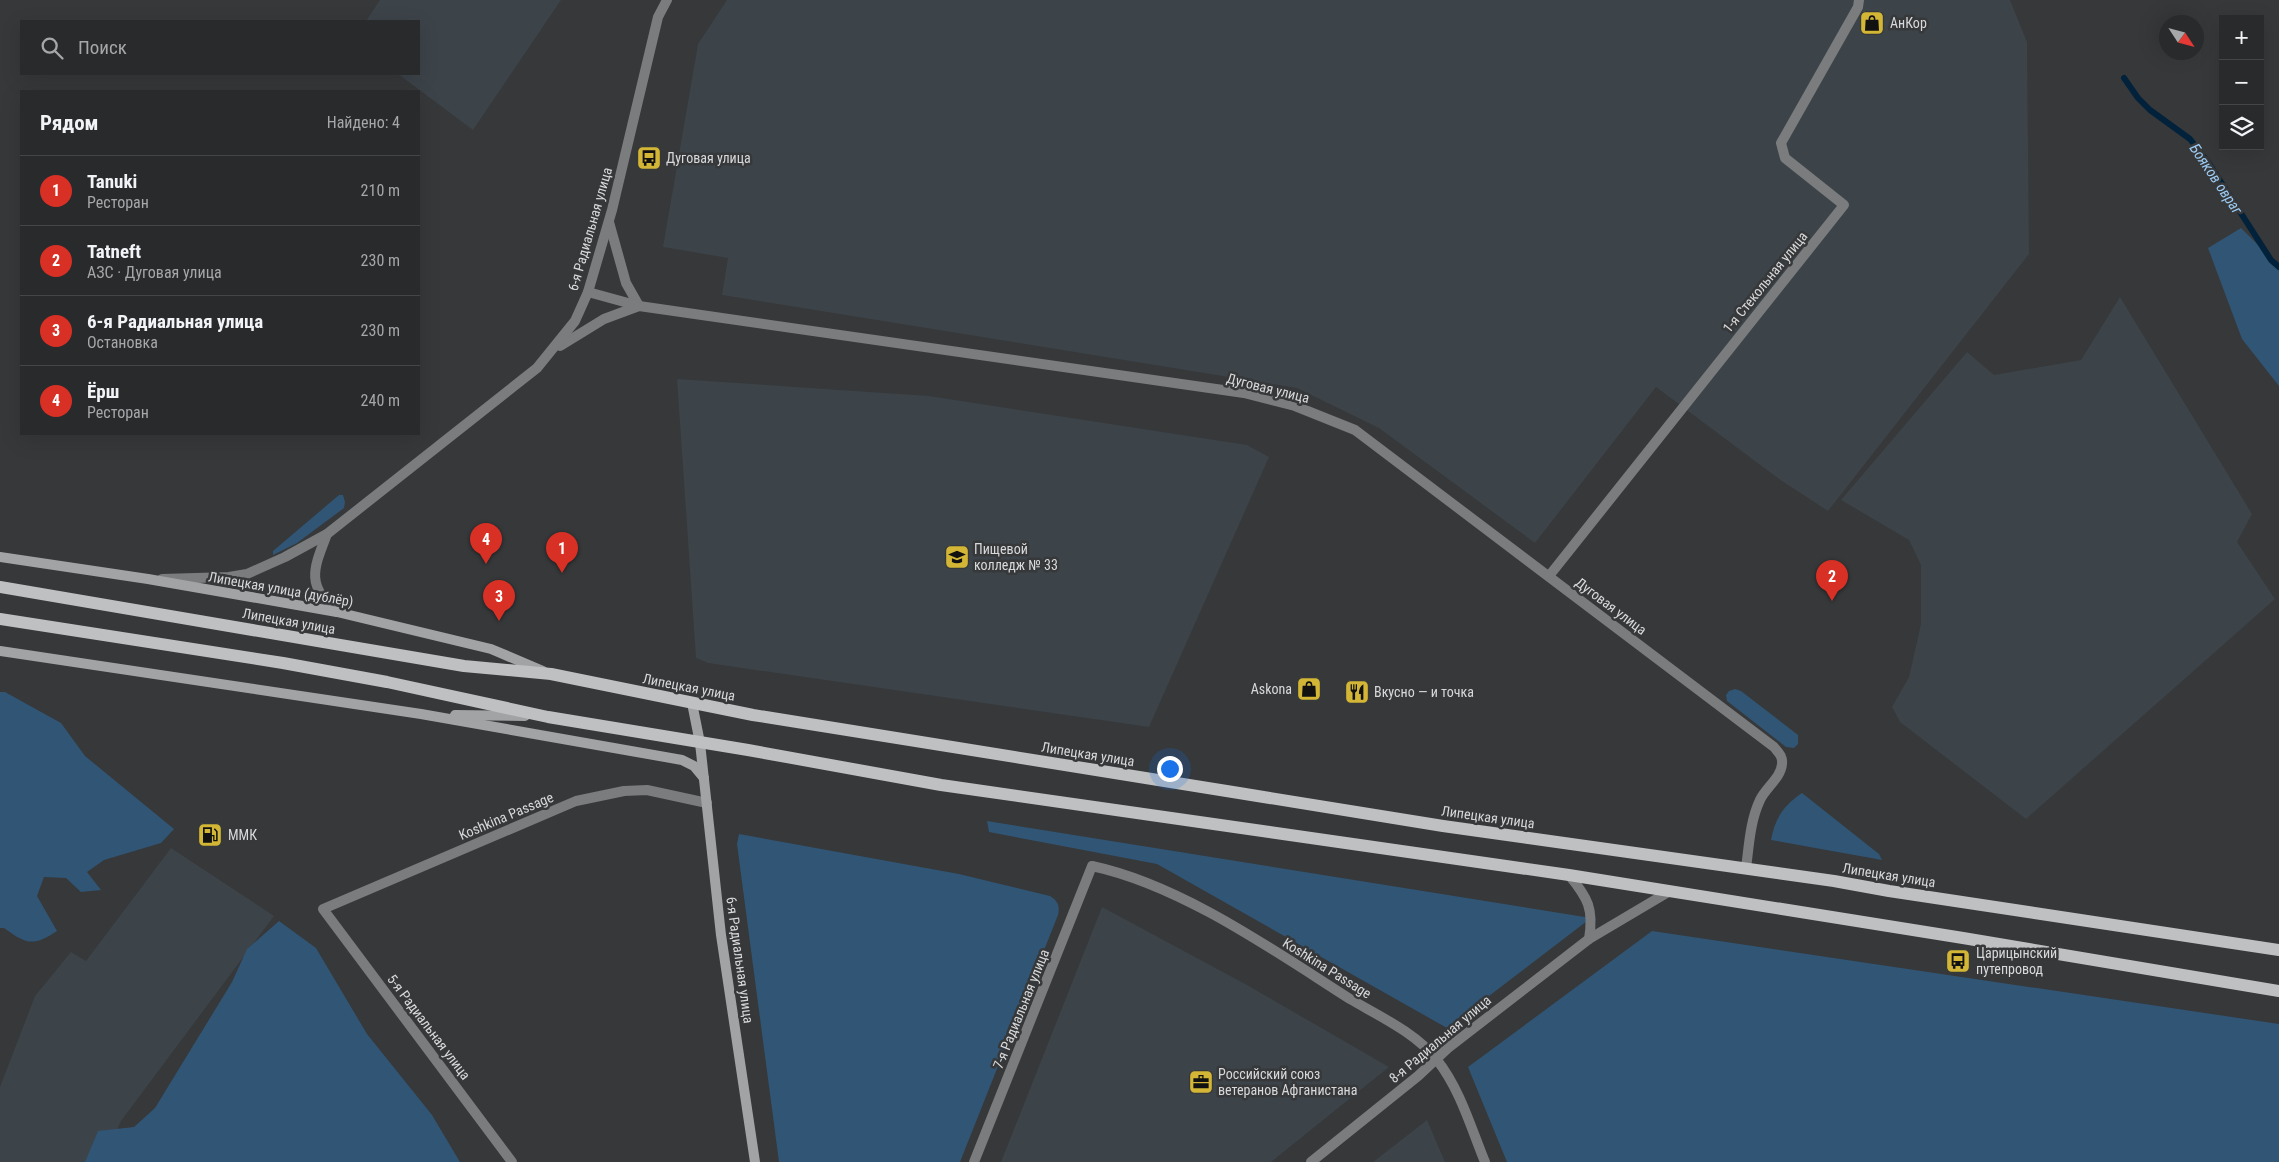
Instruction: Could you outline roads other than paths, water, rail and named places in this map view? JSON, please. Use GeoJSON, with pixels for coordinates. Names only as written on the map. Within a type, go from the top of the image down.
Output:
{"type":"FeatureCollection","features":[{"type":"Feature","properties":{"kind":"main road","name":"Липецкая улица (дублёр)"},"geometry":{"type":"LineString","coordinates":[[0,557],[148,579],[337,612],[492,649],[550,674]]}},
{"type":"Feature","properties":{"kind":"main road","name":"Липецкая улица"},"geometry":{"type":"LineString","coordinates":[[0,588],[464,666],[550,674],[783,720],[1434,824],[1746,868],[2279,950]]}},
{"type":"Feature","properties":{"kind":"main road"},"geometry":{"type":"LineString","coordinates":[[0,619],[283,663],[387,682],[548,717],[941,785],[1569,875],[1964,938],[2279,992]]}},
{"type":"Feature","properties":{"kind":"main road"},"geometry":{"type":"LineString","coordinates":[[0,651],[421,714],[682,760],[694,766],[704,778]]}},
{"type":"Feature","properties":{"kind":"main road","name":"6-я Радиальная улица"},"geometry":{"type":"LineString","coordinates":[[692,703],[700,743],[721,935],[755,1162]]}},
{"type":"Feature","properties":{"kind":"main road"},"geometry":{"type":"LineString","coordinates":[[421,714],[548,717]]}},
{"type":"Feature","properties":{"kind":"street","name":"6-я Радиальная улица"},"geometry":{"type":"LineString","coordinates":[[148,579],[229,577],[246,574],[286,557],[327,534],[537,368],[556,348],[576,322],[588,292],[608,222],[658,18],[667,0]]}},
{"type":"Feature","properties":{"kind":"street","name":"1-я Стекольная улица"},"geometry":{"type":"LineString","coordinates":[[1548,576],[1844,205],[1785,158],[1780,143],[1858,7],[1859,0]]}},
{"type":"Feature","properties":{"kind":"street"},"geometry":{"type":"LineString","coordinates":[[608,222],[626,283],[639,306]]}},
{"type":"Feature","properties":{"kind":"street","name":"Дуговая улица"},"geometry":{"type":"LineString","coordinates":[[588,292],[639,306],[1244,393],[1295,406],[1355,430],[1774,747],[1781,755],[1782,764],[1754,813],[1746,868]]}},
{"type":"Feature","properties":{"kind":"street","name":"Дуговая улица"},"geometry":{"type":"LineString","coordinates":[[556,348],[604,319],[639,306]]}},
{"type":"Feature","properties":{"kind":"street"},"geometry":{"type":"LineString","coordinates":[[327,534],[314,569],[315,586],[323,599],[337,612]]}},
{"type":"Feature","properties":{"kind":"street","name":"Koshkina Passage"},"geometry":{"type":"LineString","coordinates":[[324,909],[576,801],[624,790],[647,790],[707,803]]}},
{"type":"Feature","properties":{"kind":"street","name":"Koshkina Passage"},"geometry":{"type":"LineString","coordinates":[[1092,866],[1119,872],[1168,891],[1229,925],[1411,1037],[1436,1059],[1453,1083],[1485,1162]]}},
{"type":"Feature","properties":{"kind":"street","name":"7-я Радиальная улица"},"geometry":{"type":"LineString","coordinates":[[974,1162],[1092,866]]}},
{"type":"Feature","properties":{"kind":"street"},"geometry":{"type":"LineString","coordinates":[[1569,875],[1587,899],[1591,910],[1592,924],[1588,939]]}},
{"type":"Feature","properties":{"kind":"street","name":"8-я Радиальная улица"},"geometry":{"type":"LineString","coordinates":[[1311,1162],[1418,1076],[1436,1059],[1588,939],[1670,891]]}},
{"type":"Feature","properties":{"kind":"street","name":"5-я Радиальная улица"},"geometry":{"type":"LineString","coordinates":[[324,909],[512,1162]]}},
{"type":"Feature","properties":{"kind":"waterway","name":"Бояков овраг"},"geometry":{"type":"LineString","coordinates":[[2124,78],[2138,98],[2150,110],[2190,139],[2210,165],[2271,260],[2279,267]]}},
{"type":"Feature","properties":{"kind":"place","name":"АнКор"},"geometry":{"type":"Point","coordinates":[1872,23]}},
{"type":"Feature","properties":{"kind":"place","name":"Дуговая улица"},"geometry":{"type":"Point","coordinates":[649,158]}},
{"type":"Feature","properties":{"kind":"place","name":"Пищевой колледж № 33"},"geometry":{"type":"Point","coordinates":[957,557]}},
{"type":"Feature","properties":{"kind":"place","name":"Ёрш"},"geometry":{"type":"Point","coordinates":[486,564]}},
{"type":"Feature","properties":{"kind":"place","name":"Tanuki"},"geometry":{"type":"Point","coordinates":[562,573]}},
{"type":"Feature","properties":{"kind":"place","name":"Tatneft"},"geometry":{"type":"Point","coordinates":[1832,601]}},
{"type":"Feature","properties":{"kind":"place","name":"6-я Радиальная улица"},"geometry":{"type":"Point","coordinates":[499,621]}},
{"type":"Feature","properties":{"kind":"place","name":"Askona"},"geometry":{"type":"Point","coordinates":[1309,689]}},
{"type":"Feature","properties":{"kind":"place","name":"Вкусно — и точка"},"geometry":{"type":"Point","coordinates":[1357,692]}},
{"type":"Feature","properties":{"kind":"place","name":"ММК"},"geometry":{"type":"Point","coordinates":[210,835]}},
{"type":"Feature","properties":{"kind":"place","name":"Царицынский путепровод"},"geometry":{"type":"Point","coordinates":[1958,961]}},
{"type":"Feature","properties":{"kind":"place","name":"Российский союз ветеранов Афганистана"},"geometry":{"type":"Point","coordinates":[1201,1082]}}]}
